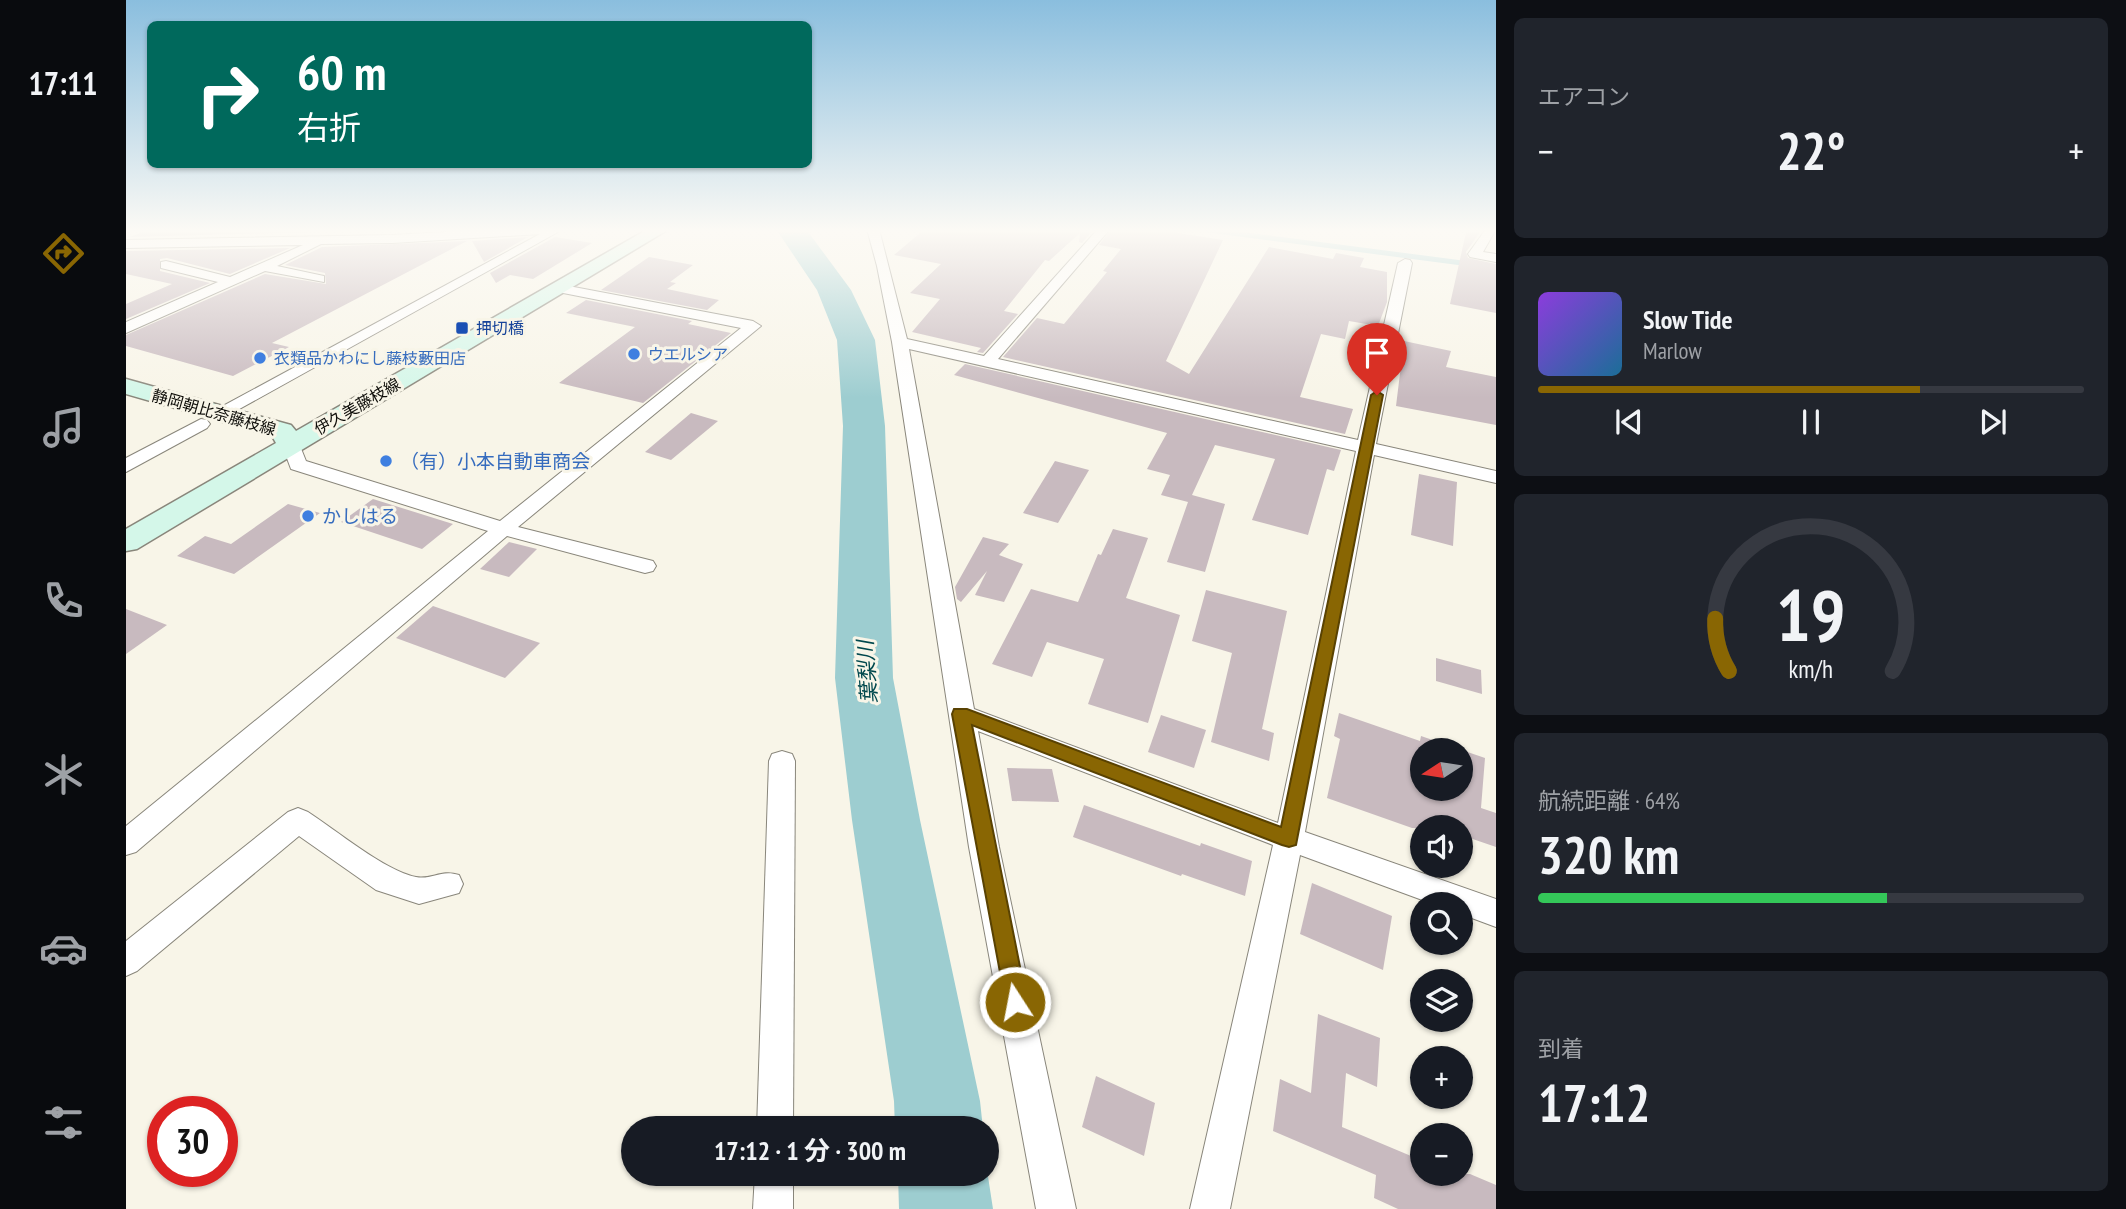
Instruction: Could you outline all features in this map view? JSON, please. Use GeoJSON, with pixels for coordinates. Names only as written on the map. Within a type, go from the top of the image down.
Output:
{"type":"FeatureCollection","features":[{"type":"Feature","properties":{"kind":"main road","name":"伊久美藤枝線"},"geometry":{"type":"LineString","coordinates":[[126,542],[562,285]]}},
{"type":"Feature","properties":{"kind":"main road","name":"静岡朝比奈藤枝線"},"geometry":{"type":"LineString","coordinates":[[126,386],[210,419],[266,445],[291,445]]}},
{"type":"Feature","properties":{"kind":"main road","name":"静岡朝比奈藤枝線"},"geometry":{"type":"LineString","coordinates":[[126,401],[210,419]]}},
{"type":"Feature","properties":{"kind":"street"},"geometry":{"type":"LineString","coordinates":[[126,328],[221,285]]}},
{"type":"Feature","properties":{"kind":"street"},"geometry":{"type":"LineString","coordinates":[[126,466],[455,285]]}},
{"type":"Feature","properties":{"kind":"street"},"geometry":{"type":"LineString","coordinates":[[888,285],[900,342],[984,847],[1056,1209]]}},
{"type":"Feature","properties":{"kind":"street"},"geometry":{"type":"LineString","coordinates":[[988,361],[1054,285]]}},
{"type":"Feature","properties":{"kind":"street"},"geometry":{"type":"LineString","coordinates":[[1210,1209],[1289,839],[1400,285]]}},
{"type":"Feature","properties":{"kind":"street"},"geometry":{"type":"LineString","coordinates":[[126,842],[753,326],[558,288]]}},
{"type":"Feature","properties":{"kind":"street"},"geometry":{"type":"LineString","coordinates":[[900,342],[1496,477]]}},
{"type":"Feature","properties":{"kind":"street"},"geometry":{"type":"LineString","coordinates":[[291,445],[298,465],[503,530],[645,566]]}},
{"type":"Feature","properties":{"kind":"street"},"geometry":{"type":"LineString","coordinates":[[961,714],[1289,839],[1496,913]]}},
{"type":"Feature","properties":{"kind":"street"},"geometry":{"type":"LineString","coordinates":[[775,1116],[782,761]]}},
{"type":"Feature","properties":{"kind":"street"},"geometry":{"type":"LineString","coordinates":[[126,961],[298,820],[387,881],[419,891],[448,884]]}},
{"type":"Feature","properties":{"kind":"street"},"geometry":{"type":"LineString","coordinates":[[774,1186],[774,1209]]}},
{"type":"Feature","properties":{"kind":"building"},"geometry":{"type":"Polygon","coordinates":[[[169,285],[204,285],[126,319],[126,304],[169,285]]]}},
{"type":"Feature","properties":{"kind":"building"},"geometry":{"type":"Polygon","coordinates":[[[239,285],[382,285],[272,343],[289,347],[233,376],[126,346],[126,335],[239,285]]]}},
{"type":"Feature","properties":{"kind":"building"},"geometry":{"type":"Polygon","coordinates":[[[608,285],[672,285],[667,289],[719,300],[707,310],[601,290],[608,285]]]}},
{"type":"Feature","properties":{"kind":"building"},"geometry":{"type":"Polygon","coordinates":[[[918,285],[1025,285],[1004,311],[1018,314],[983,353],[977,352],[981,348],[912,332],[940,299],[910,293],[918,285]]]}},
{"type":"Feature","properties":{"kind":"building"},"geometry":{"type":"Polygon","coordinates":[[[1096,285],[1202,285],[1166,361],[1189,374],[1245,285],[1387,285],[1387,302],[1378,326],[1349,321],[1345,339],[1321,334],[1300,397],[1353,409],[1345,434],[1003,357],[1037,318],[1064,324],[1096,285]]]}},
{"type":"Feature","properties":{"kind":"building"},"geometry":{"type":"Polygon","coordinates":[[[1454,285],[1496,285],[1496,313],[1450,304],[1454,285]]]}},
{"type":"Feature","properties":{"kind":"building"},"geometry":{"type":"Polygon","coordinates":[[[586,300],[692,321],[688,324],[731,333],[643,403],[559,383],[635,327],[566,313],[586,300]]]}},
{"type":"Feature","properties":{"kind":"building"},"geometry":{"type":"Polygon","coordinates":[[[1404,341],[1451,351],[1446,367],[1496,377],[1496,425],[1396,406],[1404,341]]]}},
{"type":"Feature","properties":{"kind":"building"},"geometry":{"type":"Polygon","coordinates":[[[965,364],[1341,450],[1334,471],[1327,469],[1308,535],[1252,520],[1275,459],[1215,445],[1192,495],[1225,504],[1205,572],[1167,562],[1188,502],[1161,495],[1170,475],[1147,469],[1167,433],[954,375],[965,364]]]}},
{"type":"Feature","properties":{"kind":"building"},"geometry":{"type":"Polygon","coordinates":[[[691,413],[718,421],[671,460],[645,452],[691,413]]]}},
{"type":"Feature","properties":{"kind":"building"},"geometry":{"type":"Polygon","coordinates":[[[1055,461],[1089,470],[1058,523],[1023,513],[1055,461]]]}},
{"type":"Feature","properties":{"kind":"building"},"geometry":{"type":"Polygon","coordinates":[[[1419,474],[1457,482],[1453,546],[1411,535],[1419,474]]]}},
{"type":"Feature","properties":{"kind":"building"},"geometry":{"type":"Polygon","coordinates":[[[373,499],[453,524],[422,549],[341,522],[373,499]]]}},
{"type":"Feature","properties":{"kind":"building"},"geometry":{"type":"Polygon","coordinates":[[[288,504],[320,513],[234,574],[177,556],[205,536],[231,544],[288,504]]]}},
{"type":"Feature","properties":{"kind":"building"},"geometry":{"type":"Polygon","coordinates":[[[1113,529],[1148,538],[1126,598],[1180,615],[1148,723],[1088,704],[1104,659],[1047,642],[1032,677],[992,664],[1031,589],[1078,602],[1098,554],[1101,555],[1113,529]]]}},
{"type":"Feature","properties":{"kind":"building"},"geometry":{"type":"Polygon","coordinates":[[[983,537],[1009,544],[999,555],[1023,564],[1004,602],[975,595],[987,571],[961,602],[957,599],[955,587],[983,537]]]}},
{"type":"Feature","properties":{"kind":"building"},"geometry":{"type":"Polygon","coordinates":[[[509,542],[537,549],[509,577],[480,569],[509,542]]]}},
{"type":"Feature","properties":{"kind":"building"},"geometry":{"type":"Polygon","coordinates":[[[1206,590],[1287,611],[1262,729],[1274,733],[1269,761],[1211,742],[1232,653],[1192,641],[1206,590]]]}},
{"type":"Feature","properties":{"kind":"building"},"geometry":{"type":"Polygon","coordinates":[[[433,606],[540,643],[505,678],[396,638],[433,606]]]}},
{"type":"Feature","properties":{"kind":"building"},"geometry":{"type":"Polygon","coordinates":[[[126,609],[167,625],[126,654],[126,609]]]}},
{"type":"Feature","properties":{"kind":"building"},"geometry":{"type":"Polygon","coordinates":[[[1436,658],[1481,670],[1482,694],[1436,681],[1436,658]]]}},
{"type":"Feature","properties":{"kind":"building"},"geometry":{"type":"Polygon","coordinates":[[[1339,713],[1411,738],[1410,802],[1474,802],[1474,754],[1485,758],[1481,808],[1496,813],[1496,847],[1473,839],[1473,815],[1410,815],[1410,827],[1327,798],[1340,739],[1334,736],[1339,713]]]}},
{"type":"Feature","properties":{"kind":"building"},"geometry":{"type":"Polygon","coordinates":[[[1161,715],[1206,730],[1194,768],[1148,752],[1161,715]]]}},
{"type":"Feature","properties":{"kind":"building"},"geometry":{"type":"Polygon","coordinates":[[[1007,768],[1052,769],[1059,802],[1012,801],[1007,768]]]}},
{"type":"Feature","properties":{"kind":"building"},"geometry":{"type":"Polygon","coordinates":[[[1084,805],[1200,846],[1201,843],[1252,861],[1245,896],[1073,837],[1084,805]]]}},
{"type":"Feature","properties":{"kind":"building"},"geometry":{"type":"Polygon","coordinates":[[[1312,883],[1392,916],[1383,970],[1300,934],[1312,883]]]}},
{"type":"Feature","properties":{"kind":"building"},"geometry":{"type":"Polygon","coordinates":[[[1318,1014],[1380,1038],[1377,1087],[1346,1073],[1342,1127],[1410,1156],[1410,1186],[1473,1186],[1473,1175],[1496,1185],[1496,1209],[1398,1209],[1374,1198],[1376,1175],[1273,1131],[1280,1079],[1311,1093],[1318,1014]]]}},
{"type":"Feature","properties":{"kind":"building"},"geometry":{"type":"Polygon","coordinates":[[[1096,1076],[1155,1103],[1144,1156],[1082,1127],[1096,1076]]]}},
{"type":"Feature","properties":{"kind":"waterway","name":"葉梨川"},"geometry":{"type":"LineString","coordinates":[[831,285],[856,340],[864,426],[864,678],[938,1116]]}},
{"type":"Feature","properties":{"kind":"waterway","name":"葉梨川"},"geometry":{"type":"LineString","coordinates":[[944,1186],[946,1209]]}},
{"type":"Feature","properties":{"kind":"place","name":"押切橋"},"geometry":{"type":"Point","coordinates":[462,328]}},
{"type":"Feature","properties":{"kind":"place","name":"ウエルシア"},"geometry":{"type":"Point","coordinates":[634,354]}},
{"type":"Feature","properties":{"kind":"place","name":"衣類品かわにし藤枝藪田店"},"geometry":{"type":"Point","coordinates":[260,358]}},
{"type":"Feature","properties":{"kind":"place","name":"（有）小本自動車商会"},"geometry":{"type":"Point","coordinates":[386,461]}},
{"type":"Feature","properties":{"kind":"place","name":"かしはる"},"geometry":{"type":"Point","coordinates":[308,516]}},
{"type":"Feature","properties":{"kind":"route"},"geometry":{"type":"LineString","coordinates":[[1015,1002],[961,714],[1289,839],[1377,395]]}}]}
